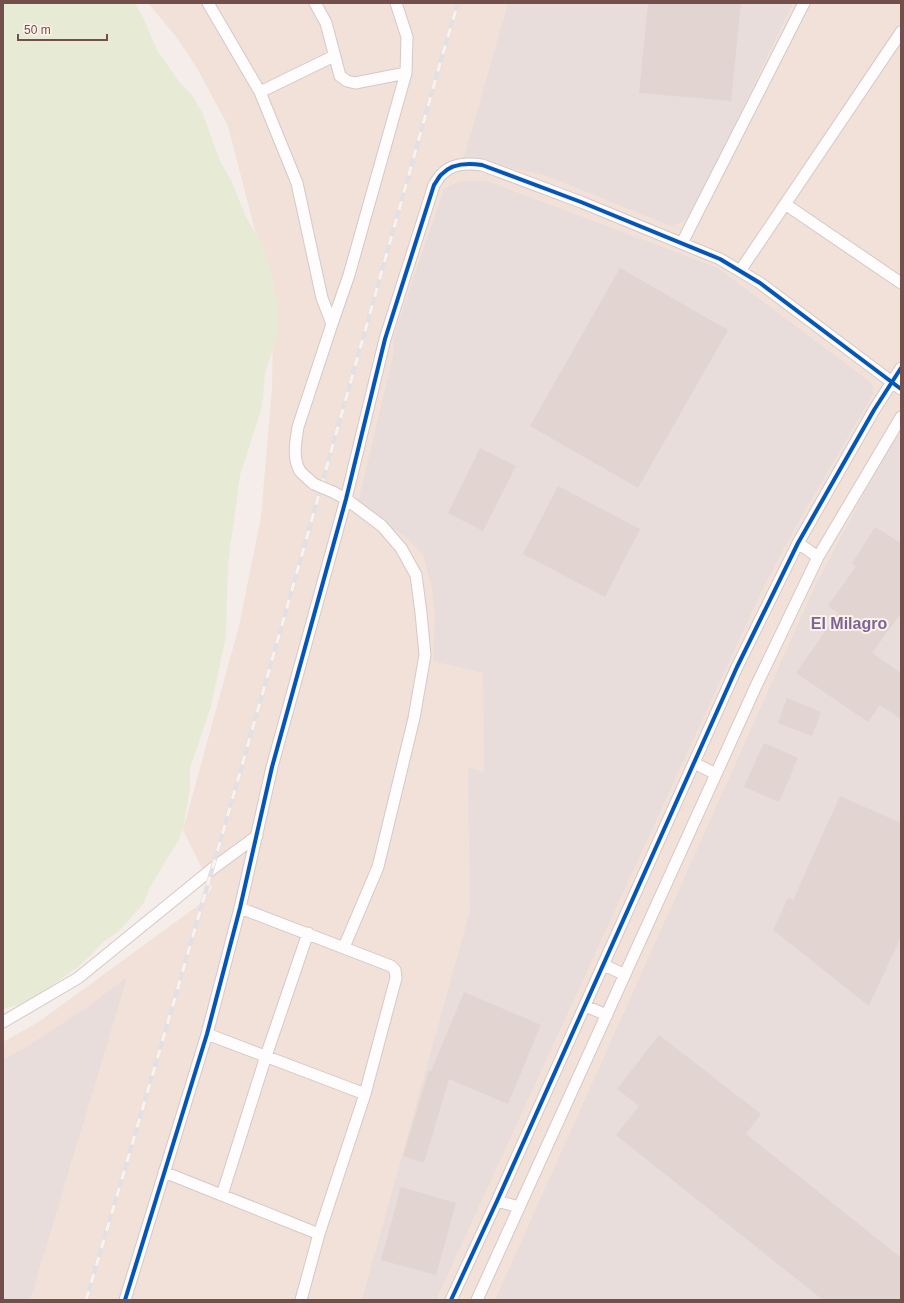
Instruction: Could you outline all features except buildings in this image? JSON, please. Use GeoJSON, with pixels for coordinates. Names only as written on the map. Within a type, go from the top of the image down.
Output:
{"type":"FeatureCollection","features":[{"type":"Feature","properties":{"kind":"street"},"geometry":{"type":"LineString","coordinates":[[208,3],[260,92],[298,183],[322,298],[332,324]]}},
{"type":"Feature","properties":{"kind":"street"},"geometry":{"type":"LineString","coordinates":[[315,3],[326,23],[340,76],[347,81],[356,82],[406,73]]}},
{"type":"Feature","properties":{"kind":"street"},"geometry":{"type":"LineString","coordinates":[[344,947],[378,867],[414,718],[425,655],[421,613],[416,575],[401,548],[382,526],[346,499],[314,484],[300,471],[296,457],[296,443],[298,427],[349,275],[406,73],[407,37],[396,3]]}},
{"type":"Feature","properties":{"kind":"street"},"geometry":{"type":"LineString","coordinates":[[682,243],[804,3]]}},
{"type":"Feature","properties":{"kind":"street"},"geometry":{"type":"LineString","coordinates":[[740,271],[901,32]]}},
{"type":"Feature","properties":{"kind":"street"},"geometry":{"type":"LineString","coordinates":[[260,92],[334,56]]}},
{"type":"Feature","properties":{"kind":"street"},"geometry":{"type":"LineString","coordinates":[[125,1300],[207,1034],[240,908],[272,767],[346,499],[386,339],[434,185],[442,174],[451,167],[458,165],[482,165],[581,202],[720,259],[760,283],[901,389]]}},
{"type":"Feature","properties":{"kind":"street"},"geometry":{"type":"LineString","coordinates":[[785,204],[901,283]]}},
{"type":"Feature","properties":{"kind":"street"},"geometry":{"type":"LineString","coordinates":[[451,1300],[604,965],[737,667],[798,543],[901,368]]}},
{"type":"Feature","properties":{"kind":"street"},"geometry":{"type":"LineString","coordinates":[[477,1300],[756,686],[818,557],[901,417]]}},
{"type":"Feature","properties":{"kind":"street"},"geometry":{"type":"LineString","coordinates":[[798,543],[818,557]]}},
{"type":"Feature","properties":{"kind":"street"},"geometry":{"type":"LineString","coordinates":[[694,763],[716,774]]}},
{"type":"Feature","properties":{"kind":"street"},"geometry":{"type":"LineString","coordinates":[[3,1022],[78,978],[212,868],[257,836]]}},
{"type":"Feature","properties":{"kind":"street"},"geometry":{"type":"LineString","coordinates":[[240,908],[344,947],[391,966],[395,970],[396,978],[365,1094],[318,1234],[301,1300]]}},
{"type":"Feature","properties":{"kind":"street"},"geometry":{"type":"LineString","coordinates":[[222,1195],[266,1056],[308,933]]}},
{"type":"Feature","properties":{"kind":"street"},"geometry":{"type":"LineString","coordinates":[[604,965],[625,975]]}},
{"type":"Feature","properties":{"kind":"street"},"geometry":{"type":"LineString","coordinates":[[585,1006],[607,1015]]}},
{"type":"Feature","properties":{"kind":"street"},"geometry":{"type":"LineString","coordinates":[[207,1034],[365,1094]]}},
{"type":"Feature","properties":{"kind":"street"},"geometry":{"type":"LineString","coordinates":[[164,1172],[318,1234]]}},
{"type":"Feature","properties":{"kind":"street"},"geometry":{"type":"LineString","coordinates":[[497,1201],[519,1207]]}},
{"type":"Feature","properties":{"kind":"shaded area"},"geometry":{"type":"Polygon","coordinates":[[[148,3],[901,3],[901,1300],[3,1300],[3,1042],[40,1021],[200,904],[212,888],[183,830],[239,626],[261,517],[272,389],[273,325],[266,273],[228,126],[197,68],[177,38],[148,3]]]}},
{"type":"Feature","properties":{"kind":"shaded area"},"geometry":{"type":"Polygon","coordinates":[[[508,3],[793,3],[692,215],[682,222],[671,226],[545,175],[516,169],[457,164],[465,154],[508,3]]]}},
{"type":"Feature","properties":{"kind":"shaded area"},"geometry":{"type":"Polygon","coordinates":[[[460,181],[487,181],[718,268],[869,381],[873,386],[873,394],[795,528],[761,592],[436,1300],[362,1300],[470,911],[468,768],[484,772],[483,673],[433,661],[435,615],[432,588],[423,555],[405,536],[364,512],[358,503],[394,352],[393,338],[444,189],[460,181]]]}},
{"type":"Feature","properties":{"kind":"shaded area"},"geometry":{"type":"Polygon","coordinates":[[[901,433],[901,1300],[495,1300],[816,584],[887,450],[901,433]]]}},
{"type":"Feature","properties":{"kind":"shaded area"},"geometry":{"type":"Polygon","coordinates":[[[127,977],[30,1300],[3,1300],[3,1060],[28,1046],[86,1008],[127,977]]]}},
{"type":"Feature","properties":{"kind":"green space"},"geometry":{"type":"Polygon","coordinates":[[[3,3],[135,3],[142,15],[157,50],[179,82],[192,95],[202,112],[221,163],[231,180],[246,217],[265,252],[271,269],[278,305],[279,323],[276,340],[265,373],[262,407],[240,475],[228,564],[226,636],[211,706],[190,768],[190,788],[184,825],[178,841],[150,887],[143,904],[118,932],[103,942],[78,967],[34,998],[18,1005],[3,1009],[3,3]]]}},
{"type":"Feature","properties":{"kind":"railway"},"geometry":{"type":"LineString","coordinates":[[86,1300],[222,836],[458,3]]}},
{"type":"Feature","properties":{"kind":"cycle path"},"geometry":{"type":"LineString","coordinates":[[125,1300],[207,1034],[240,908],[272,767],[346,499],[385,339],[434,185],[440,176],[446,170],[456,166],[466,164],[482,165],[581,202],[720,259],[760,283],[901,389]]}},
{"type":"Feature","properties":{"kind":"cycle path"},"geometry":{"type":"LineString","coordinates":[[451,1300],[737,667],[798,543],[874,410],[901,368]]}},
{"type":"Feature","properties":{"kind":"district","name":"El Milagro"},"geometry":{"type":"Point","coordinates":[849,623]}}]}
